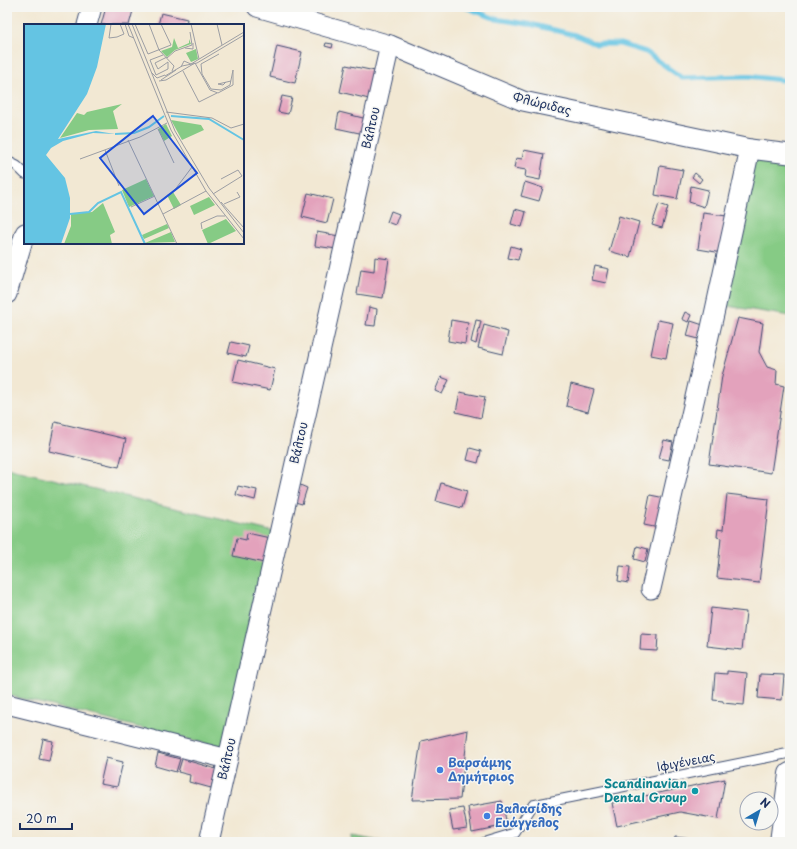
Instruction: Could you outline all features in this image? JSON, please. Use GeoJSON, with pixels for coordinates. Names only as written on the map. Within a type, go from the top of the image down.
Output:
{"type":"FeatureCollection","features":[{"type":"Feature","properties":{"kind":"main road"},"geometry":{"type":"LineString","coordinates":[[781,842],[790,774]]}},
{"type":"Feature","properties":{"kind":"street"},"geometry":{"type":"LineString","coordinates":[[86,24],[92,7]]}},
{"type":"Feature","properties":{"kind":"street","name":"Φλώριδας"},"geometry":{"type":"LineString","coordinates":[[257,7],[390,45],[523,101],[750,149],[790,154]]}},
{"type":"Feature","properties":{"kind":"street","name":"Βάλτου"},"geometry":{"type":"LineString","coordinates":[[209,842],[390,45]]}},
{"type":"Feature","properties":{"kind":"street"},"geometry":{"type":"LineString","coordinates":[[651,589],[750,149]]}},
{"type":"Feature","properties":{"kind":"street"},"geometry":{"type":"LineString","coordinates":[[7,294],[24,236]]}},
{"type":"Feature","properties":{"kind":"street"},"geometry":{"type":"LineString","coordinates":[[7,704],[228,759]]}},
{"type":"Feature","properties":{"kind":"lane"},"geometry":{"type":"LineString","coordinates":[[7,161],[17,166],[24,173]]}},
{"type":"Feature","properties":{"kind":"lane","name":"Ιφιγένειας"},"geometry":{"type":"LineString","coordinates":[[485,842],[515,833],[533,805],[790,753]]}},
{"type":"Feature","properties":{"kind":"green space"},"geometry":{"type":"Polygon","coordinates":[[[753,154],[790,160],[790,316],[721,305],[753,154]]]}},
{"type":"Feature","properties":{"kind":"green space"},"geometry":{"type":"Polygon","coordinates":[[[7,468],[274,532],[223,748],[7,695],[7,468]]]}},
{"type":"Feature","properties":{"kind":"green space"},"geometry":{"type":"Polygon","coordinates":[[[352,836],[385,842],[351,842],[352,836]]]}},
{"type":"Feature","properties":{"kind":"building"},"geometry":{"type":"Polygon","coordinates":[[[106,7],[134,7],[129,24],[101,24],[106,7]]]}},
{"type":"Feature","properties":{"kind":"building"},"geometry":{"type":"Polygon","coordinates":[[[161,13],[187,19],[186,24],[158,24],[161,13]]]}},
{"type":"Feature","properties":{"kind":"building"},"geometry":{"type":"Polygon","coordinates":[[[326,43],[333,44],[332,48],[325,46],[326,43]]]}},
{"type":"Feature","properties":{"kind":"building"},"geometry":{"type":"Polygon","coordinates":[[[277,46],[302,52],[295,83],[270,77],[277,46]]]}},
{"type":"Feature","properties":{"kind":"building"},"geometry":{"type":"Polygon","coordinates":[[[346,65],[375,71],[369,99],[340,92],[346,65]]]}},
{"type":"Feature","properties":{"kind":"building"},"geometry":{"type":"Polygon","coordinates":[[[282,96],[292,98],[288,114],[278,112],[282,96]]]}},
{"type":"Feature","properties":{"kind":"building"},"geometry":{"type":"Polygon","coordinates":[[[339,112],[367,119],[364,134],[336,128],[339,112]]]}},
{"type":"Feature","properties":{"kind":"building"},"geometry":{"type":"Polygon","coordinates":[[[524,150],[544,154],[540,180],[525,177],[526,170],[514,168],[516,158],[522,159],[524,150]]]}},
{"type":"Feature","properties":{"kind":"building"},"geometry":{"type":"Polygon","coordinates":[[[660,166],[683,170],[677,199],[655,195],[660,166]]]}},
{"type":"Feature","properties":{"kind":"building"},"geometry":{"type":"Polygon","coordinates":[[[695,173],[702,179],[699,183],[692,177],[695,173]]]}},
{"type":"Feature","properties":{"kind":"building"},"geometry":{"type":"Polygon","coordinates":[[[525,182],[543,188],[539,201],[521,196],[525,182]]]}},
{"type":"Feature","properties":{"kind":"building"},"geometry":{"type":"Polygon","coordinates":[[[691,186],[708,190],[704,207],[689,202],[691,186]]]}},
{"type":"Feature","properties":{"kind":"building"},"geometry":{"type":"Polygon","coordinates":[[[308,193],[333,199],[327,223],[302,217],[308,193]]]}},
{"type":"Feature","properties":{"kind":"building"},"geometry":{"type":"Polygon","coordinates":[[[659,204],[668,207],[662,228],[652,225],[659,204]]]}},
{"type":"Feature","properties":{"kind":"building"},"geometry":{"type":"Polygon","coordinates":[[[515,209],[526,212],[522,227],[511,224],[515,209]]]}},
{"type":"Feature","properties":{"kind":"building"},"geometry":{"type":"Polygon","coordinates":[[[391,211],[399,214],[395,225],[387,222],[391,211]]]}},
{"type":"Feature","properties":{"kind":"building"},"geometry":{"type":"Polygon","coordinates":[[[703,213],[727,216],[722,253],[698,249],[703,213]]]}},
{"type":"Feature","properties":{"kind":"building"},"geometry":{"type":"Polygon","coordinates":[[[619,216],[639,222],[630,257],[609,251],[619,216]]]}},
{"type":"Feature","properties":{"kind":"building"},"geometry":{"type":"Polygon","coordinates":[[[317,232],[339,236],[337,249],[315,246],[317,232]]]}},
{"type":"Feature","properties":{"kind":"building"},"geometry":{"type":"Polygon","coordinates":[[[511,246],[521,249],[518,260],[508,258],[511,246]]]}},
{"type":"Feature","properties":{"kind":"building"},"geometry":{"type":"Polygon","coordinates":[[[375,257],[389,259],[383,298],[357,294],[361,269],[374,271],[375,257]]]}},
{"type":"Feature","properties":{"kind":"building"},"geometry":{"type":"Polygon","coordinates":[[[595,266],[609,269],[606,283],[592,280],[595,266]]]}},
{"type":"Feature","properties":{"kind":"building"},"geometry":{"type":"Polygon","coordinates":[[[369,307],[377,309],[375,326],[366,325],[369,307]]]}},
{"type":"Feature","properties":{"kind":"building"},"geometry":{"type":"Polygon","coordinates":[[[685,312],[691,315],[688,322],[682,319],[685,312]]]}},
{"type":"Feature","properties":{"kind":"building"},"geometry":{"type":"Polygon","coordinates":[[[738,318],[763,323],[759,352],[767,367],[777,370],[776,384],[784,386],[771,473],[709,464],[722,376],[738,318]]]}},
{"type":"Feature","properties":{"kind":"building"},"geometry":{"type":"Polygon","coordinates":[[[451,320],[468,323],[465,344],[448,341],[451,320]]]}},
{"type":"Feature","properties":{"kind":"building"},"geometry":{"type":"Polygon","coordinates":[[[476,320],[481,321],[476,344],[471,342],[476,320]]]}},
{"type":"Feature","properties":{"kind":"building"},"geometry":{"type":"Polygon","coordinates":[[[658,320],[673,323],[666,358],[651,355],[658,320]]]}},
{"type":"Feature","properties":{"kind":"building"},"geometry":{"type":"Polygon","coordinates":[[[691,321],[703,325],[699,339],[687,336],[691,321]]]}},
{"type":"Feature","properties":{"kind":"building"},"geometry":{"type":"Polygon","coordinates":[[[484,325],[508,332],[503,354],[478,348],[484,325]]]}},
{"type":"Feature","properties":{"kind":"building"},"geometry":{"type":"Polygon","coordinates":[[[231,342],[249,346],[246,357],[228,353],[231,342]]]}},
{"type":"Feature","properties":{"kind":"building"},"geometry":{"type":"Polygon","coordinates":[[[238,360],[275,369],[270,390],[233,382],[238,360]]]}},
{"type":"Feature","properties":{"kind":"building"},"geometry":{"type":"Polygon","coordinates":[[[441,377],[449,380],[442,394],[435,391],[441,377]]]}},
{"type":"Feature","properties":{"kind":"building"},"geometry":{"type":"Polygon","coordinates":[[[571,384],[594,390],[588,412],[566,406],[571,384]]]}},
{"type":"Feature","properties":{"kind":"building"},"geometry":{"type":"Polygon","coordinates":[[[460,392],[485,397],[481,418],[456,412],[460,392]]]}},
{"type":"Feature","properties":{"kind":"building"},"geometry":{"type":"Polygon","coordinates":[[[55,422],[126,439],[119,467],[49,451],[55,422]]]}},
{"type":"Feature","properties":{"kind":"building"},"geometry":{"type":"Polygon","coordinates":[[[664,440],[673,442],[669,460],[659,458],[664,440]]]}},
{"type":"Feature","properties":{"kind":"building"},"geometry":{"type":"Polygon","coordinates":[[[470,448],[481,451],[478,463],[467,460],[470,448]]]}},
{"type":"Feature","properties":{"kind":"building"},"geometry":{"type":"Polygon","coordinates":[[[441,483],[467,491],[462,508],[436,501],[441,483]]]}},
{"type":"Feature","properties":{"kind":"building"},"geometry":{"type":"Polygon","coordinates":[[[300,485],[307,488],[302,504],[295,502],[300,485]]]}},
{"type":"Feature","properties":{"kind":"building"},"geometry":{"type":"Polygon","coordinates":[[[238,486],[257,490],[255,500],[236,495],[238,486]]]}},
{"type":"Feature","properties":{"kind":"building"},"geometry":{"type":"Polygon","coordinates":[[[727,494],[769,499],[759,583],[717,578],[721,538],[717,537],[718,529],[723,530],[727,494]]]}},
{"type":"Feature","properties":{"kind":"building"},"geometry":{"type":"Polygon","coordinates":[[[650,495],[665,498],[659,528],[644,525],[650,495]]]}},
{"type":"Feature","properties":{"kind":"building"},"geometry":{"type":"Polygon","coordinates":[[[247,533],[270,538],[264,563],[233,556],[237,538],[246,540],[247,533]]]}},
{"type":"Feature","properties":{"kind":"building"},"geometry":{"type":"Polygon","coordinates":[[[637,546],[648,549],[645,562],[634,559],[637,546]]]}},
{"type":"Feature","properties":{"kind":"building"},"geometry":{"type":"Polygon","coordinates":[[[620,566],[630,567],[628,583],[618,581],[620,566]]]}},
{"type":"Feature","properties":{"kind":"building"},"geometry":{"type":"Polygon","coordinates":[[[711,608],[746,612],[742,650],[707,646],[711,608]]]}},
{"type":"Feature","properties":{"kind":"building"},"geometry":{"type":"Polygon","coordinates":[[[641,634],[658,635],[657,651],[640,650],[641,634]]]}},
{"type":"Feature","properties":{"kind":"building"},"geometry":{"type":"Polygon","coordinates":[[[727,671],[747,673],[744,705],[723,703],[723,701],[713,700],[715,673],[727,674],[727,671]]]}},
{"type":"Feature","properties":{"kind":"building"},"geometry":{"type":"Polygon","coordinates":[[[760,674],[784,675],[782,700],[758,698],[760,674]]]}},
{"type":"Feature","properties":{"kind":"building","name":"Βαρσάμης Δημήτριος"},"geometry":{"type":"Polygon","coordinates":[[[468,730],[460,799],[412,800],[421,741],[468,730]]]}},
{"type":"Feature","properties":{"kind":"building"},"geometry":{"type":"Polygon","coordinates":[[[43,739],[53,741],[49,761],[39,759],[43,739]]]}},
{"type":"Feature","properties":{"kind":"building"},"geometry":{"type":"Polygon","coordinates":[[[158,753],[180,759],[176,772],[155,766],[158,753]]]}},
{"type":"Feature","properties":{"kind":"building"},"geometry":{"type":"Polygon","coordinates":[[[106,758],[123,762],[117,787],[100,784],[106,758]]]}},
{"type":"Feature","properties":{"kind":"building"},"geometry":{"type":"Polygon","coordinates":[[[182,759],[216,769],[211,788],[189,782],[190,775],[178,772],[182,759]]]}},
{"type":"Feature","properties":{"kind":"building","name":"Scandinavian Dental Group"},"geometry":{"type":"Polygon","coordinates":[[[725,779],[718,819],[680,812],[617,826],[612,803],[725,779]]]}},
{"type":"Feature","properties":{"kind":"building","name":"Βαλασίδης Ευάγγελος"},"geometry":{"type":"Polygon","coordinates":[[[502,801],[507,825],[472,832],[468,807],[502,801]]]}},
{"type":"Feature","properties":{"kind":"building"},"geometry":{"type":"Polygon","coordinates":[[[463,808],[467,828],[453,830],[449,810],[463,808]]]}},
{"type":"Feature","properties":{"kind":"building"},"geometry":{"type":"Polygon","coordinates":[[[675,837],[710,841],[710,842],[674,842],[675,837]]]}},
{"type":"Feature","properties":{"kind":"waterway"},"geometry":{"type":"LineString","coordinates":[[465,7],[496,19],[534,25],[575,35],[596,44],[620,44],[646,52],[682,78],[747,76],[790,81]]}},
{"type":"Feature","properties":{"kind":"place","name":"Βαρσάμης Δημήτριος"},"geometry":{"type":"Point","coordinates":[440,770]}},
{"type":"Feature","properties":{"kind":"place","name":"Scandinavian Dental Group"},"geometry":{"type":"Point","coordinates":[695,791]}},
{"type":"Feature","properties":{"kind":"place","name":"Βαλασίδης Ευάγγελος"},"geometry":{"type":"Point","coordinates":[487,816]}}]}
